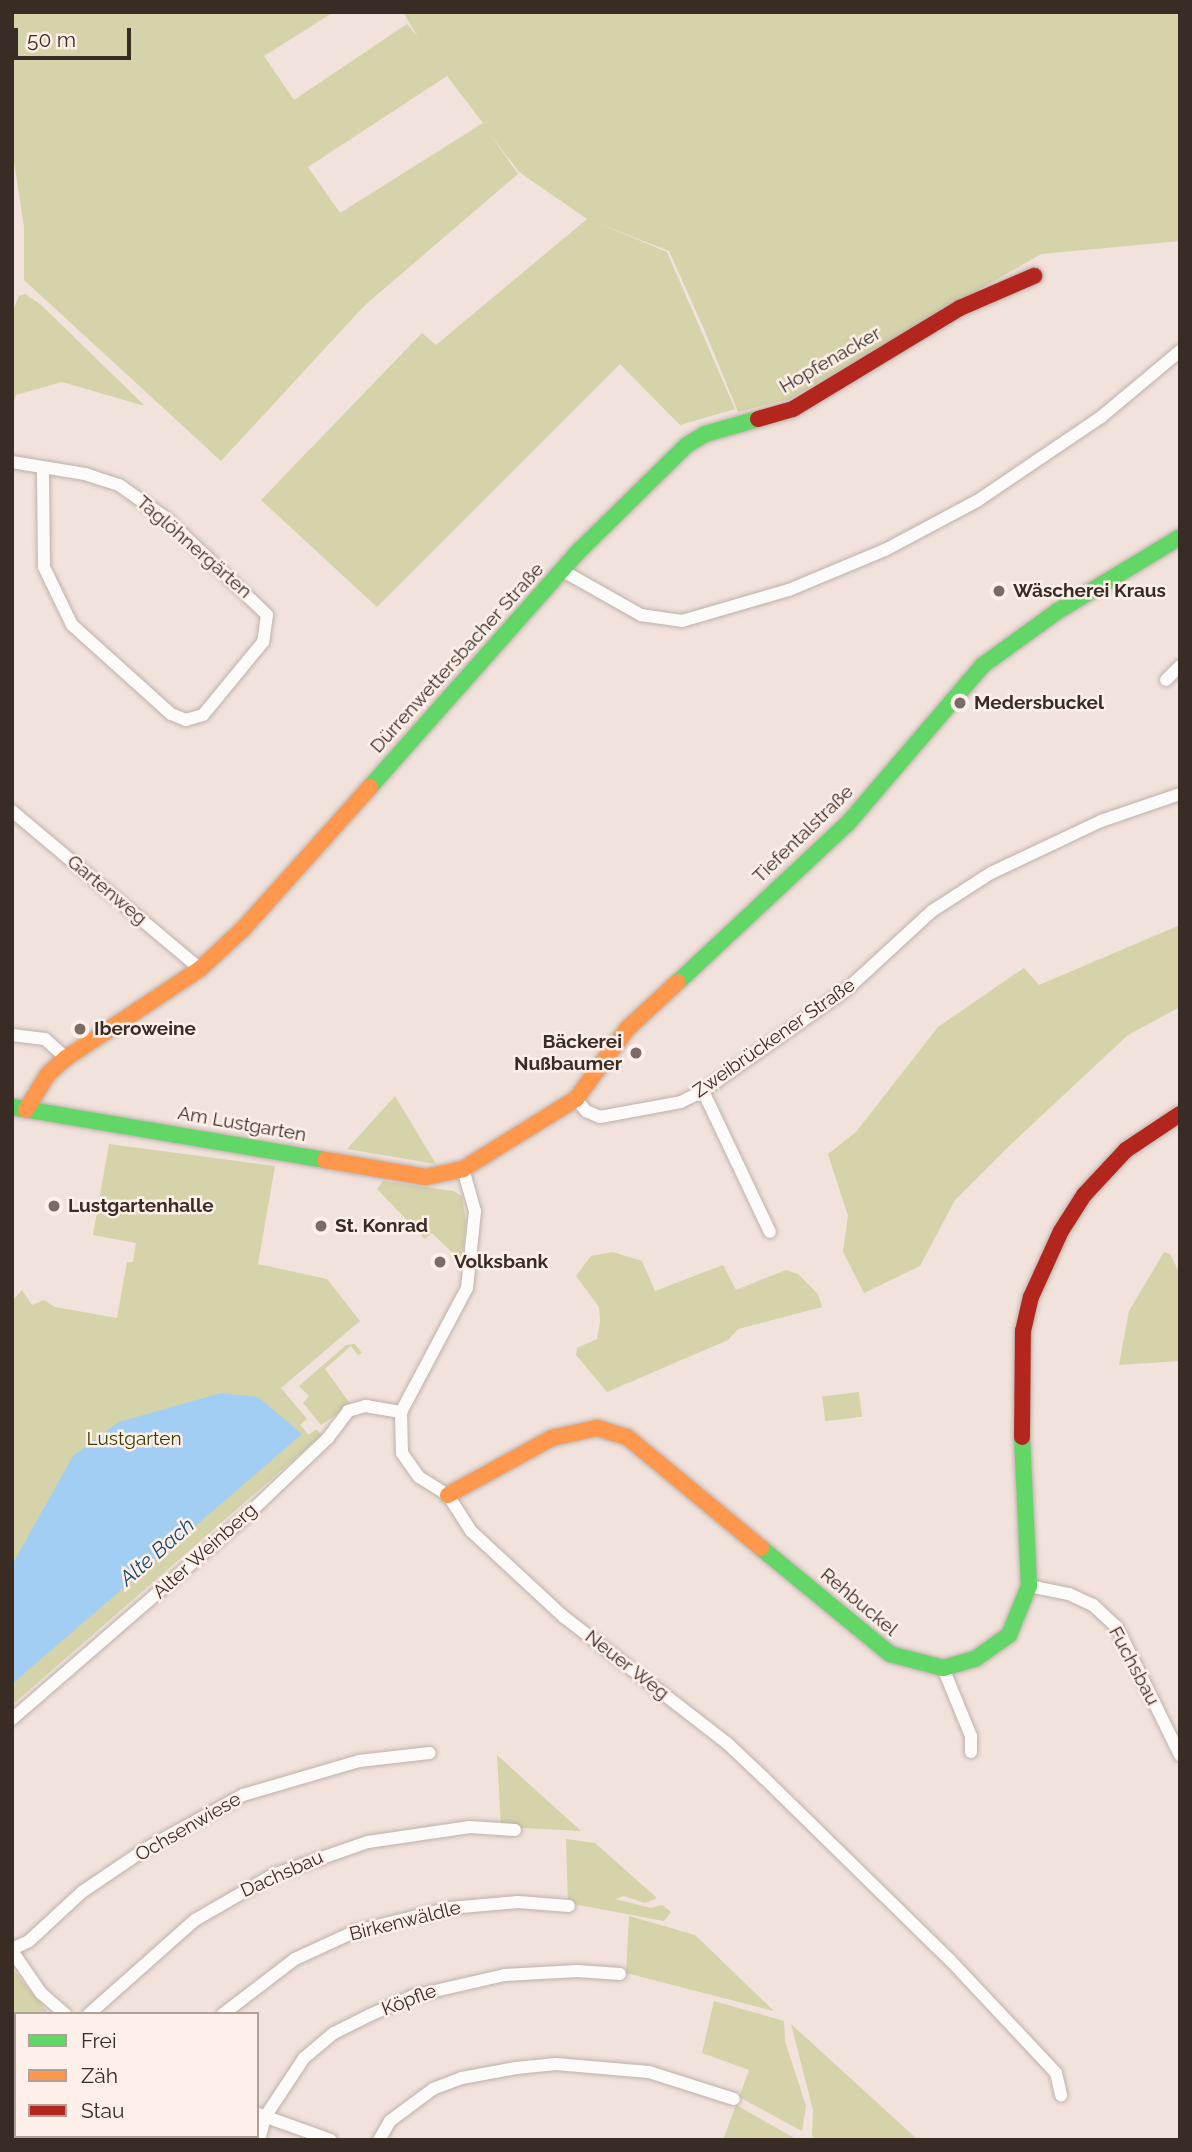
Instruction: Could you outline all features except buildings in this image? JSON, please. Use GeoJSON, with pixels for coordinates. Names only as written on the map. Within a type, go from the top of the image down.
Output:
{"type":"FeatureCollection","features":[{"type":"Feature","properties":{"kind":"street","name":"Hopfenacker"},"geometry":{"type":"LineString","coordinates":[[563,571],[667,464],[705,434],[793,408],[960,308],[1034,276]]}},
{"type":"Feature","properties":{"kind":"street","name":"Dürrenwettersbacher Straße"},"geometry":{"type":"LineString","coordinates":[[19,1109],[48,1074],[66,1058],[200,969],[244,928],[563,571],[641,615],[682,621],[789,590],[887,549],[977,501],[1101,417],[1180,351]]}},
{"type":"Feature","properties":{"kind":"street","name":"Taglöhnergärten"},"geometry":{"type":"LineString","coordinates":[[12,463],[43,468],[96,477],[145,501],[267,615],[263,642],[203,715],[186,720],[171,714],[72,625],[44,567],[43,468]]}},
{"type":"Feature","properties":{"kind":"street","name":"Tiefentalstraße"},"geometry":{"type":"LineString","coordinates":[[463,1169],[576,1099],[634,1022],[849,822],[953,695],[983,665],[1058,611],[1180,537]]}},
{"type":"Feature","properties":{"kind":"street"},"geometry":{"type":"LineString","coordinates":[[1166,680],[1180,666]]}},
{"type":"Feature","properties":{"kind":"street","name":"Zweibrückener Straße"},"geometry":{"type":"LineString","coordinates":[[576,1099],[586,1111],[600,1117],[681,1102],[704,1091],[845,991],[932,911],[991,873],[1101,821],[1180,794]]}},
{"type":"Feature","properties":{"kind":"street","name":"Gartenweg"},"geometry":{"type":"LineString","coordinates":[[12,811],[200,969]]}},
{"type":"Feature","properties":{"kind":"street"},"geometry":{"type":"LineString","coordinates":[[12,1035],[45,1039],[66,1058]]}},
{"type":"Feature","properties":{"kind":"street"},"geometry":{"type":"LineString","coordinates":[[704,1091],[770,1231]]}},
{"type":"Feature","properties":{"kind":"street","name":"Am Lustgarten"},"geometry":{"type":"LineString","coordinates":[[19,1109],[426,1177],[463,1169]]}},
{"type":"Feature","properties":{"kind":"street"},"geometry":{"type":"LineString","coordinates":[[971,1752],[971,1736],[943,1668],[975,1659],[1009,1635],[1030,1586],[1020,1385],[1023,1331],[1031,1297],[1061,1231],[1084,1195],[1126,1150],[1180,1114]]}},
{"type":"Feature","properties":{"kind":"street","name":"Neuer Weg"},"geometry":{"type":"LineString","coordinates":[[463,1169],[475,1211],[467,1288],[401,1412],[402,1453],[419,1477],[448,1495],[471,1531],[564,1617],[727,1743],[950,1960],[1056,2073],[1061,2095]]}},
{"type":"Feature","properties":{"kind":"street","name":"Alter Weinberg"},"geometry":{"type":"LineString","coordinates":[[12,1719],[244,1518],[328,1438],[348,1411],[366,1406],[401,1412]]}},
{"type":"Feature","properties":{"kind":"street","name":"Rehbuckel"},"geometry":{"type":"LineString","coordinates":[[448,1495],[552,1438],[597,1428],[627,1437],[890,1654],[943,1668]]}},
{"type":"Feature","properties":{"kind":"street","name":"Fuchsbau"},"geometry":{"type":"LineString","coordinates":[[1030,1586],[1069,1594],[1093,1605],[1117,1627],[1180,1755]]}},
{"type":"Feature","properties":{"kind":"street","name":"Ochsenwiese"},"geometry":{"type":"LineString","coordinates":[[12,1950],[29,1941],[82,1892],[197,1817],[243,1795],[359,1761],[430,1753]]}},
{"type":"Feature","properties":{"kind":"street","name":"Dachsbau"},"geometry":{"type":"LineString","coordinates":[[91,2012],[156,1950],[195,1920],[285,1870],[341,1849],[415,1833],[470,1827],[515,1830]]}},
{"type":"Feature","properties":{"kind":"street","name":"Birkenwäldle"},"geometry":{"type":"LineString","coordinates":[[226,2012],[295,1959],[356,1931],[450,1908],[518,1902],[569,1906]]}},
{"type":"Feature","properties":{"kind":"street"},"geometry":{"type":"LineString","coordinates":[[12,1950],[41,1993],[63,2012]]}},
{"type":"Feature","properties":{"kind":"street","name":"Köpfle"},"geometry":{"type":"LineString","coordinates":[[259,2140],[261,2116],[304,2058],[334,2033],[414,1996],[505,1975],[620,1974]]}},
{"type":"Feature","properties":{"kind":"street"},"geometry":{"type":"LineString","coordinates":[[379,2140],[390,2121],[433,2090],[462,2078],[516,2068],[556,2064],[649,2072],[734,2099]]}},
{"type":"Feature","properties":{"kind":"street"},"geometry":{"type":"LineString","coordinates":[[261,2116],[331,2140]]}},
{"type":"Feature","properties":{"kind":"green space"},"geometry":{"type":"Polygon","coordinates":[[[12,12],[334,12],[264,56],[294,100],[407,24],[418,37],[403,12],[1180,12],[1180,241],[1041,254],[790,399],[738,412],[669,251],[595,222],[667,252],[735,409],[680,425],[620,364],[377,607],[261,500],[422,333],[436,345],[587,219],[519,172],[490,134],[518,174],[364,306],[221,461],[24,280],[24,227],[12,148],[12,12]],[[447,76],[308,167],[340,213],[483,123],[447,76]]]}},
{"type":"Feature","properties":{"kind":"green space"},"geometry":{"type":"Polygon","coordinates":[[[25,294],[39,303],[145,406],[62,382],[16,395],[12,409],[12,313],[19,296],[25,294]]]}},
{"type":"Feature","properties":{"kind":"green space"},"geometry":{"type":"Polygon","coordinates":[[[1180,925],[1180,1007],[1128,1035],[1008,1147],[955,1200],[920,1266],[864,1293],[843,1252],[848,1216],[828,1154],[856,1132],[938,1027],[1024,968],[1039,985],[1180,925]]]}},
{"type":"Feature","properties":{"kind":"green space"},"geometry":{"type":"Polygon","coordinates":[[[395,1096],[436,1164],[347,1149],[395,1096]]]}},
{"type":"Feature","properties":{"kind":"green space","name":"Lustgarten"},"geometry":{"type":"Polygon","coordinates":[[[109,1144],[275,1166],[258,1264],[327,1279],[360,1321],[281,1388],[307,1419],[300,1425],[309,1435],[316,1429],[322,1435],[12,1705],[12,1301],[22,1290],[32,1305],[44,1300],[55,1307],[117,1318],[127,1262],[133,1262],[136,1243],[93,1235],[109,1144]]]}},
{"type":"Feature","properties":{"kind":"green space"},"geometry":{"type":"Polygon","coordinates":[[[383,1181],[453,1191],[462,1196],[466,1221],[462,1262],[432,1233],[425,1239],[377,1189],[383,1181]]]}},
{"type":"Feature","properties":{"kind":"green space"},"geometry":{"type":"Polygon","coordinates":[[[613,1252],[642,1261],[655,1291],[723,1265],[736,1290],[786,1270],[798,1274],[818,1294],[822,1307],[738,1329],[728,1340],[607,1392],[576,1355],[577,1348],[597,1339],[600,1322],[599,1307],[576,1276],[591,1256],[613,1252]]]}},
{"type":"Feature","properties":{"kind":"green space"},"geometry":{"type":"Polygon","coordinates":[[[1164,1252],[1170,1254],[1180,1274],[1180,1361],[1119,1365],[1129,1311],[1164,1252]]]}},
{"type":"Feature","properties":{"kind":"green space"},"geometry":{"type":"Polygon","coordinates":[[[355,1344],[362,1353],[358,1355],[351,1346],[325,1369],[351,1405],[321,1425],[303,1403],[309,1396],[299,1386],[346,1345],[355,1344]]]}},
{"type":"Feature","properties":{"kind":"green space"},"geometry":{"type":"Polygon","coordinates":[[[859,1392],[862,1417],[825,1421],[822,1397],[859,1392]]]}},
{"type":"Feature","properties":{"kind":"green space"},"geometry":{"type":"Polygon","coordinates":[[[497,1755],[581,1831],[501,1827],[497,1755]]]}},
{"type":"Feature","properties":{"kind":"green space"},"geometry":{"type":"Polygon","coordinates":[[[566,1839],[595,1843],[657,1898],[645,1903],[624,1896],[615,1899],[651,1908],[662,1905],[671,1912],[664,1921],[568,1903],[566,1839]]]}},
{"type":"Feature","properties":{"kind":"green space"},"geometry":{"type":"Polygon","coordinates":[[[629,1916],[695,1935],[774,2011],[626,1973],[629,1916]]]}},
{"type":"Feature","properties":{"kind":"green space"},"geometry":{"type":"Polygon","coordinates":[[[12,1968],[47,2012],[14,2012],[14,2138],[58,2140],[12,2140],[12,1968]]]}},
{"type":"Feature","properties":{"kind":"green space"},"geometry":{"type":"Polygon","coordinates":[[[714,2001],[784,2021],[785,2041],[806,2106],[802,2131],[739,2097],[749,2070],[702,2053],[714,2001]]]}},
{"type":"Feature","properties":{"kind":"green space"},"geometry":{"type":"Polygon","coordinates":[[[791,2024],[918,2140],[817,2140],[812,2136],[813,2110],[791,2024]]]}},
{"type":"Feature","properties":{"kind":"green space"},"geometry":{"type":"Polygon","coordinates":[[[736,2105],[796,2139],[723,2140],[736,2105]]]}},
{"type":"Feature","properties":{"kind":"water","name":"Alte Bach"},"geometry":{"type":"Polygon","coordinates":[[[221,1393],[258,1397],[302,1434],[12,1684],[12,1565],[73,1456],[119,1422],[221,1393]]]}},
{"type":"Feature","properties":{"kind":"traffic: fast"},"geometry":{"type":"LineString","coordinates":[[370,787],[579,551],[687,445],[705,434],[758,419]]}},
{"type":"Feature","properties":{"kind":"traffic: fast"},"geometry":{"type":"LineString","coordinates":[[678,982],[849,822],[983,665],[1058,611],[1180,537]]}},
{"type":"Feature","properties":{"kind":"traffic: fast"},"geometry":{"type":"LineString","coordinates":[[12,1107],[325,1160]]}},
{"type":"Feature","properties":{"kind":"traffic: fast"},"geometry":{"type":"LineString","coordinates":[[761,1548],[890,1654],[943,1668],[975,1659],[1009,1635],[1029,1586],[1022,1437]]}},
{"type":"Feature","properties":{"kind":"traffic: slow"},"geometry":{"type":"LineString","coordinates":[[26,1110],[48,1074],[66,1058],[200,969],[244,928],[370,787]]}},
{"type":"Feature","properties":{"kind":"traffic: slow"},"geometry":{"type":"LineString","coordinates":[[325,1160],[426,1177],[463,1169],[576,1099],[627,1029],[678,982]]}},
{"type":"Feature","properties":{"kind":"traffic: slow"},"geometry":{"type":"LineString","coordinates":[[448,1495],[552,1438],[597,1428],[627,1437],[761,1548]]}},
{"type":"Feature","properties":{"kind":"traffic: jam"},"geometry":{"type":"LineString","coordinates":[[758,419],[793,409],[960,308],[1034,276]]}},
{"type":"Feature","properties":{"kind":"traffic: jam"},"geometry":{"type":"LineString","coordinates":[[1022,1437],[1023,1331],[1031,1297],[1061,1231],[1084,1195],[1126,1150],[1180,1114]]}},
{"type":"Feature","properties":{"kind":"place","name":"Wäscherei Kraus"},"geometry":{"type":"Point","coordinates":[999,591]}},
{"type":"Feature","properties":{"kind":"place","name":"Medersbuckel"},"geometry":{"type":"Point","coordinates":[960,703]}},
{"type":"Feature","properties":{"kind":"place","name":"Iberoweine"},"geometry":{"type":"Point","coordinates":[80,1029]}},
{"type":"Feature","properties":{"kind":"place","name":"Bäckerei Nußbaumer"},"geometry":{"type":"Point","coordinates":[636,1053]}},
{"type":"Feature","properties":{"kind":"place","name":"Lustgartenhalle"},"geometry":{"type":"Point","coordinates":[54,1206]}},
{"type":"Feature","properties":{"kind":"place","name":"St. Konrad"},"geometry":{"type":"Point","coordinates":[321,1226]}},
{"type":"Feature","properties":{"kind":"place","name":"Volksbank"},"geometry":{"type":"Point","coordinates":[440,1262]}}]}
